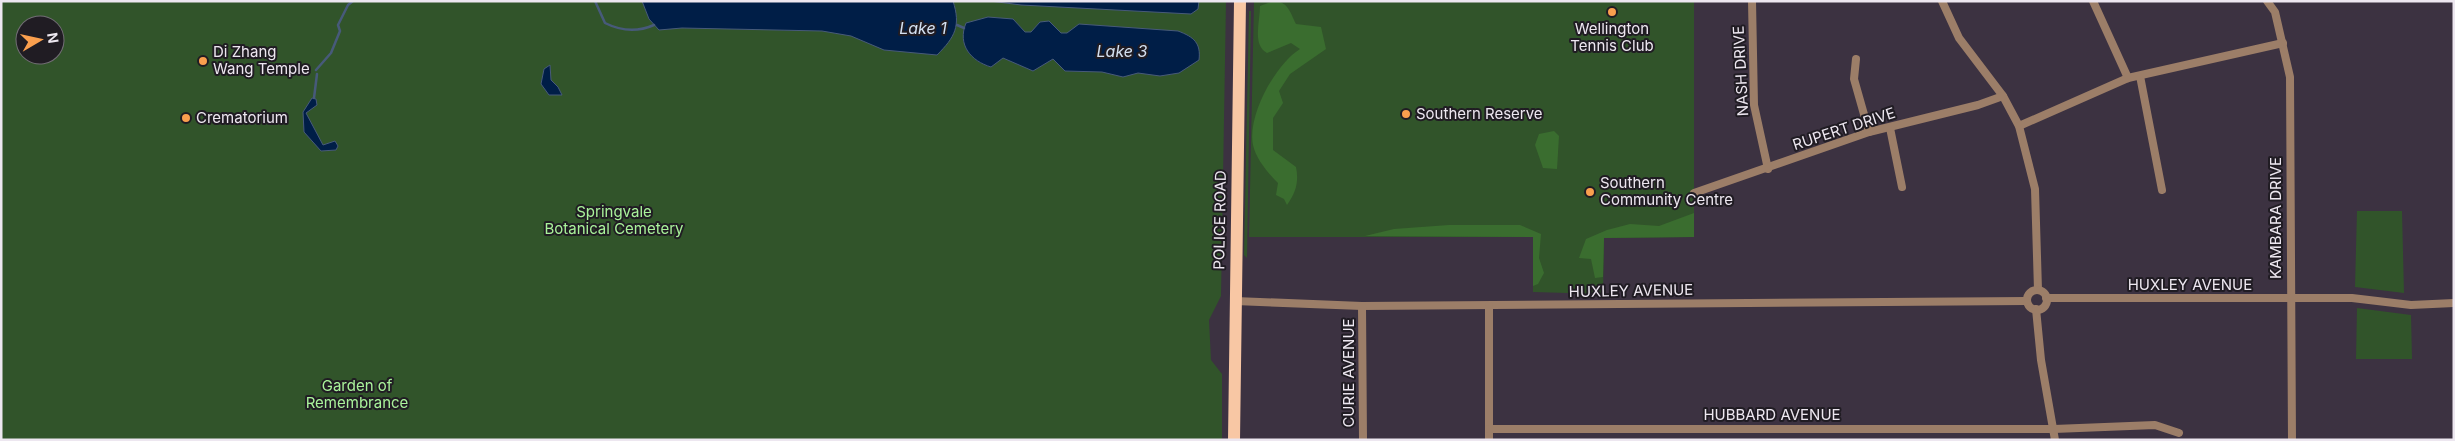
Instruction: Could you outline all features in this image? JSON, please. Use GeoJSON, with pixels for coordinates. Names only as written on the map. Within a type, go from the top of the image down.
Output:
{"type":"FeatureCollection","features":[{"type":"Feature","properties":{"kind":"main road","name":"POLICE ROAD"},"geometry":{"type":"LineString","coordinates":[[1234,440],[1240,1]]}},
{"type":"Feature","properties":{"kind":"street","name":"NASH DRIVE"},"geometry":{"type":"LineString","coordinates":[[1752,1],[1754,105],[1768,169]]}},
{"type":"Feature","properties":{"kind":"street"},"geometry":{"type":"LineString","coordinates":[[1942,1],[1959,38],[2003,96],[2019,126],[2034,189],[2038,290]]}},
{"type":"Feature","properties":{"kind":"street"},"geometry":{"type":"LineString","coordinates":[[2094,1],[2128,78]]}},
{"type":"Feature","properties":{"kind":"street","name":"KAMBARA DRIVE"},"geometry":{"type":"LineString","coordinates":[[2267,1],[2275,12],[2290,78],[2289,300],[2292,440]]}},
{"type":"Feature","properties":{"kind":"street"},"geometry":{"type":"LineString","coordinates":[[2019,126],[2128,78],[2283,43]]}},
{"type":"Feature","properties":{"kind":"street"},"geometry":{"type":"LineString","coordinates":[[1856,59],[1854,79],[1869,132]]}},
{"type":"Feature","properties":{"kind":"street"},"geometry":{"type":"LineString","coordinates":[[2140,76],[2162,190]]}},
{"type":"Feature","properties":{"kind":"street","name":"RUPERT DRIVE"},"geometry":{"type":"LineString","coordinates":[[1694,193],[1768,169],[1869,132],[1978,105],[2003,96]]}},
{"type":"Feature","properties":{"kind":"street"},"geometry":{"type":"LineString","coordinates":[[1890,128],[1902,187]]}},
{"type":"Feature","properties":{"kind":"street"},"geometry":{"type":"LineString","coordinates":[[2038,290],[2043,292],[2046,298],[2045,305],[2036,309],[2030,307],[2027,301],[2029,294],[2038,290]]}},
{"type":"Feature","properties":{"kind":"street","name":"HUXLEY AVENUE"},"geometry":{"type":"LineString","coordinates":[[2046,298],[2289,300],[2352,298],[2411,305],[2454,303]]}},
{"type":"Feature","properties":{"kind":"street","name":"HUXLEY AVENUE"},"geometry":{"type":"LineString","coordinates":[[1235,302],[1362,306],[1488,306],[2027,301]]}},
{"type":"Feature","properties":{"kind":"street","name":"CURIE AVENUE"},"geometry":{"type":"LineString","coordinates":[[1362,306],[1363,440]]}},
{"type":"Feature","properties":{"kind":"street"},"geometry":{"type":"LineString","coordinates":[[1488,306],[1490,440]]}},
{"type":"Feature","properties":{"kind":"street"},"geometry":{"type":"LineString","coordinates":[[2036,309],[2041,360],[2055,440]]}},
{"type":"Feature","properties":{"kind":"street","name":"HUBBARD AVENUE"},"geometry":{"type":"LineString","coordinates":[[1490,429],[2054,428],[2155,425],[2179,433]]}},
{"type":"Feature","properties":{"kind":"green space","name":"Springvale Botanical Cemetery"},"geometry":{"type":"Polygon","coordinates":[[[1,1],[1226,1],[1221,296],[1209,320],[1211,360],[1222,374],[1222,440],[1,440],[1,1]]]}},
{"type":"Feature","properties":{"kind":"green space","name":"Southern Reserve"},"geometry":{"type":"Polygon","coordinates":[[[1254,1],[1694,1],[1694,237],[1604,238],[1603,294],[1533,292],[1533,237],[1249,237],[1254,1]]]}},
{"type":"Feature","properties":{"kind":"green space"},"geometry":{"type":"Polygon","coordinates":[[[1278,1],[1285,5],[1296,24],[1321,27],[1326,49],[1290,74],[1279,91],[1283,103],[1273,118],[1273,150],[1296,167],[1297,172],[1296,187],[1287,205],[1284,199],[1276,195],[1278,183],[1260,161],[1253,145],[1252,133],[1254,119],[1265,91],[1282,66],[1300,49],[1291,43],[1267,53],[1262,49],[1258,39],[1260,6],[1278,1]]]}},
{"type":"Feature","properties":{"kind":"green space"},"geometry":{"type":"Polygon","coordinates":[[[1249,11],[1251,11],[1247,258],[1244,255],[1249,11]]]}},
{"type":"Feature","properties":{"kind":"green space"},"geometry":{"type":"Polygon","coordinates":[[[1554,131],[1559,136],[1557,169],[1543,168],[1535,145],[1539,134],[1554,131]]]}},
{"type":"Feature","properties":{"kind":"green space"},"geometry":{"type":"Polygon","coordinates":[[[2357,211],[2402,211],[2404,293],[2355,287],[2357,211]]]}},
{"type":"Feature","properties":{"kind":"green space"},"geometry":{"type":"Polygon","coordinates":[[[1694,213],[1694,237],[1604,238],[1603,277],[1595,278],[1591,259],[1579,258],[1586,239],[1607,230],[1630,224],[1659,226],[1694,213]]]}},
{"type":"Feature","properties":{"kind":"green space"},"geometry":{"type":"Polygon","coordinates":[[[1449,225],[1520,225],[1541,234],[1539,258],[1544,273],[1538,284],[1533,286],[1533,237],[1365,236],[1394,229],[1449,225]]]}},
{"type":"Feature","properties":{"kind":"green space"},"geometry":{"type":"Polygon","coordinates":[[[2357,308],[2411,315],[2412,359],[2356,359],[2357,308]]]}},
{"type":"Feature","properties":{"kind":"water","name":"Lake 1"},"geometry":{"type":"Polygon","coordinates":[[[642,1],[953,1],[956,24],[952,37],[937,55],[884,50],[851,36],[822,31],[682,28],[659,30],[649,19],[642,1]]]}},
{"type":"Feature","properties":{"kind":"water"},"geometry":{"type":"Polygon","coordinates":[[[990,1],[1199,1],[1198,9],[1191,14],[1021,5],[990,1]]]}},
{"type":"Feature","properties":{"kind":"water","name":"Lake 3"},"geometry":{"type":"Polygon","coordinates":[[[988,17],[1013,19],[1025,32],[1031,32],[1040,22],[1049,21],[1061,33],[1067,33],[1079,24],[1178,31],[1195,41],[1199,49],[1199,60],[1179,73],[1160,76],[1138,73],[1123,77],[1102,72],[1065,71],[1053,59],[1033,71],[1003,58],[991,67],[977,61],[972,56],[963,38],[966,23],[988,17]]]}},
{"type":"Feature","properties":{"kind":"water"},"geometry":{"type":"Polygon","coordinates":[[[550,65],[551,80],[558,87],[562,95],[549,95],[541,84],[544,69],[550,65]]]}},
{"type":"Feature","properties":{"kind":"water"},"geometry":{"type":"Polygon","coordinates":[[[312,98],[316,99],[317,105],[306,113],[323,145],[335,141],[338,146],[336,150],[321,151],[304,132],[303,112],[312,98]]]}},
{"type":"Feature","properties":{"kind":"waterway"},"geometry":{"type":"LineString","coordinates":[[316,70],[331,53],[340,31],[338,25],[348,5],[353,1]]}},
{"type":"Feature","properties":{"kind":"waterway"},"geometry":{"type":"LineString","coordinates":[[595,1],[605,23],[611,26],[636,30],[654,25]]}},
{"type":"Feature","properties":{"kind":"waterway"},"geometry":{"type":"LineString","coordinates":[[957,25],[964,28]]}},
{"type":"Feature","properties":{"kind":"waterway"},"geometry":{"type":"LineString","coordinates":[[314,98],[317,74]]}},
{"type":"Feature","properties":{"kind":"place","name":"Wellington Tennis Club"},"geometry":{"type":"Point","coordinates":[1612,12]}},
{"type":"Feature","properties":{"kind":"place","name":"Di Zhang Wang Temple"},"geometry":{"type":"Point","coordinates":[203,61]}},
{"type":"Feature","properties":{"kind":"place","name":"Southern Reserve"},"geometry":{"type":"Point","coordinates":[1406,114]}},
{"type":"Feature","properties":{"kind":"place","name":"Crematorium"},"geometry":{"type":"Point","coordinates":[186,118]}},
{"type":"Feature","properties":{"kind":"place","name":"Southern Community Centre"},"geometry":{"type":"Point","coordinates":[1590,192]}},
{"type":"Feature","properties":{"kind":"park label","name":"Garden of Remembrance"},"geometry":{"type":"Point","coordinates":[357,394]}}]}
